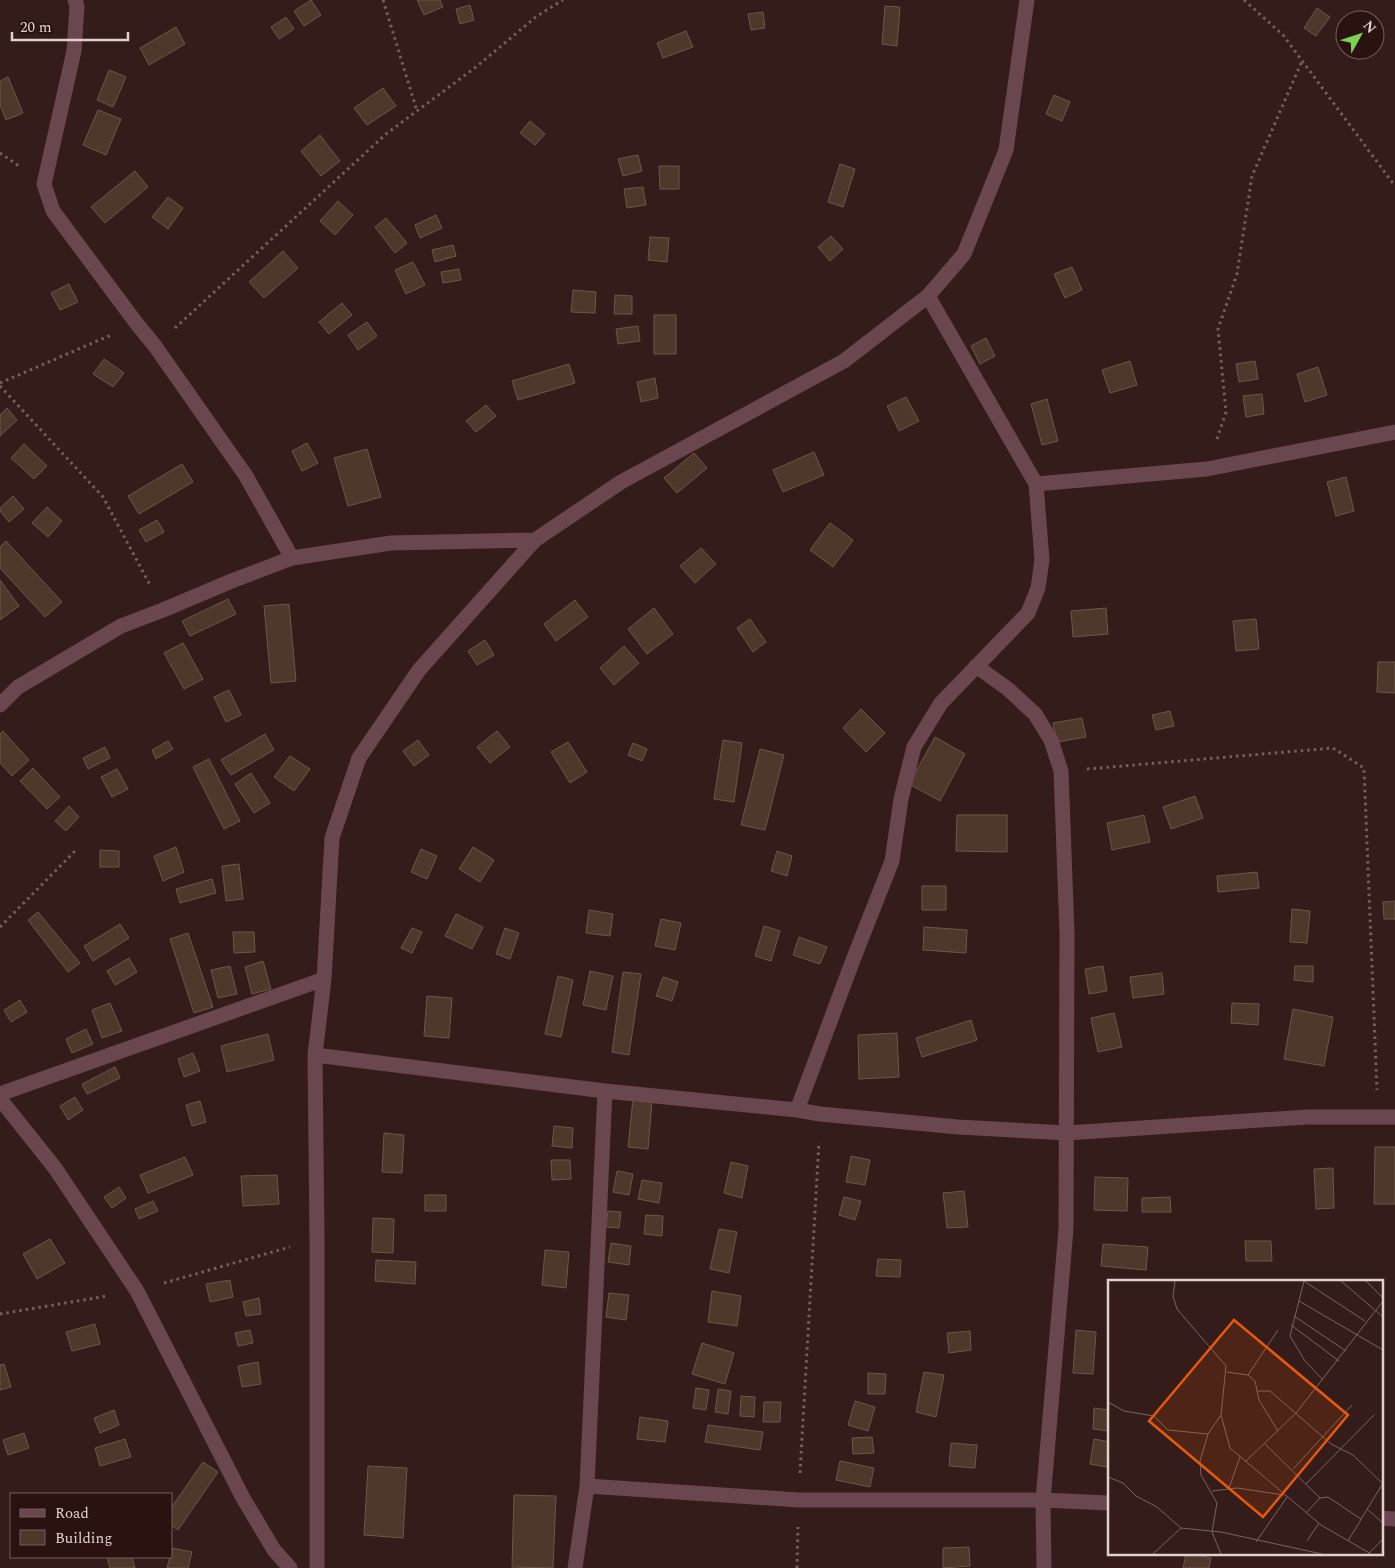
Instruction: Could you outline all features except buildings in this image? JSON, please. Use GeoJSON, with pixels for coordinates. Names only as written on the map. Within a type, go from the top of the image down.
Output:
{"type":"FeatureCollection","features":[{"type":"Feature","properties":{"kind":"street"},"geometry":{"type":"LineString","coordinates":[[75,0],[77,6],[74,51],[44,184],[53,211],[155,346],[246,476],[292,558]]}},
{"type":"Feature","properties":{"kind":"street"},"geometry":{"type":"LineString","coordinates":[[317,1568],[315,1055],[324,979],[332,838],[359,758],[418,670],[535,540],[621,482],[844,360],[928,296],[964,254],[1006,150],[1027,0]]}},
{"type":"Feature","properties":{"kind":"street"},"geometry":{"type":"LineString","coordinates":[[797,1110],[892,861],[901,799],[914,747],[941,703],[1028,613],[1038,588],[1042,560],[1036,484],[928,296]]}},
{"type":"Feature","properties":{"kind":"street"},"geometry":{"type":"LineString","coordinates":[[1036,484],[1207,469],[1395,432]]}},
{"type":"Feature","properties":{"kind":"street"},"geometry":{"type":"LineString","coordinates":[[0,705],[18,687],[121,626],[292,558],[391,543],[535,540]]}},
{"type":"Feature","properties":{"kind":"street"},"geometry":{"type":"LineString","coordinates":[[976,666],[1008,689],[1035,714],[1051,740],[1060,771],[1067,933],[1068,1133],[1066,1229],[1043,1500],[1044,1568]]}},
{"type":"Feature","properties":{"kind":"street"},"geometry":{"type":"LineString","coordinates":[[0,1094],[324,979]]}},
{"type":"Feature","properties":{"kind":"street"},"geometry":{"type":"LineString","coordinates":[[315,1055],[605,1091],[958,1127],[1068,1133],[1307,1117],[1395,1117]]}},
{"type":"Feature","properties":{"kind":"street"},"geometry":{"type":"LineString","coordinates":[[575,1568],[587,1486],[605,1091]]}},
{"type":"Feature","properties":{"kind":"street"},"geometry":{"type":"LineString","coordinates":[[0,1099],[56,1168],[138,1291],[243,1498],[274,1550],[290,1568]]}},
{"type":"Feature","properties":{"kind":"street"},"geometry":{"type":"LineString","coordinates":[[587,1486],[798,1500],[1043,1500],[1108,1503]]}},
{"type":"Feature","properties":{"kind":"street"},"geometry":{"type":"LineString","coordinates":[[1382,1518],[1395,1519]]}},
{"type":"Feature","properties":{"kind":"path"},"geometry":{"type":"LineString","coordinates":[[383,0],[417,111]]}},
{"type":"Feature","properties":{"kind":"path"},"geometry":{"type":"LineString","coordinates":[[155,346],[386,134],[476,67],[538,16],[563,0]]}},
{"type":"Feature","properties":{"kind":"path"},"geometry":{"type":"LineString","coordinates":[[1244,0],[1283,35],[1395,186]]}},
{"type":"Feature","properties":{"kind":"path"},"geometry":{"type":"LineString","coordinates":[[1207,469],[1226,412],[1218,329],[1237,274],[1252,176],[1302,61]]}},
{"type":"Feature","properties":{"kind":"path"},"geometry":{"type":"LineString","coordinates":[[137,324],[0,385],[103,497],[163,610]]}},
{"type":"Feature","properties":{"kind":"path"},"geometry":{"type":"LineString","coordinates":[[1060,771],[1333,748],[1364,768],[1378,1116]]}},
{"type":"Feature","properties":{"kind":"path"},"geometry":{"type":"LineString","coordinates":[[0,927],[77,849]]}},
{"type":"Feature","properties":{"kind":"path"},"geometry":{"type":"LineString","coordinates":[[797,1568],[798,1500],[820,1114]]}}]}
